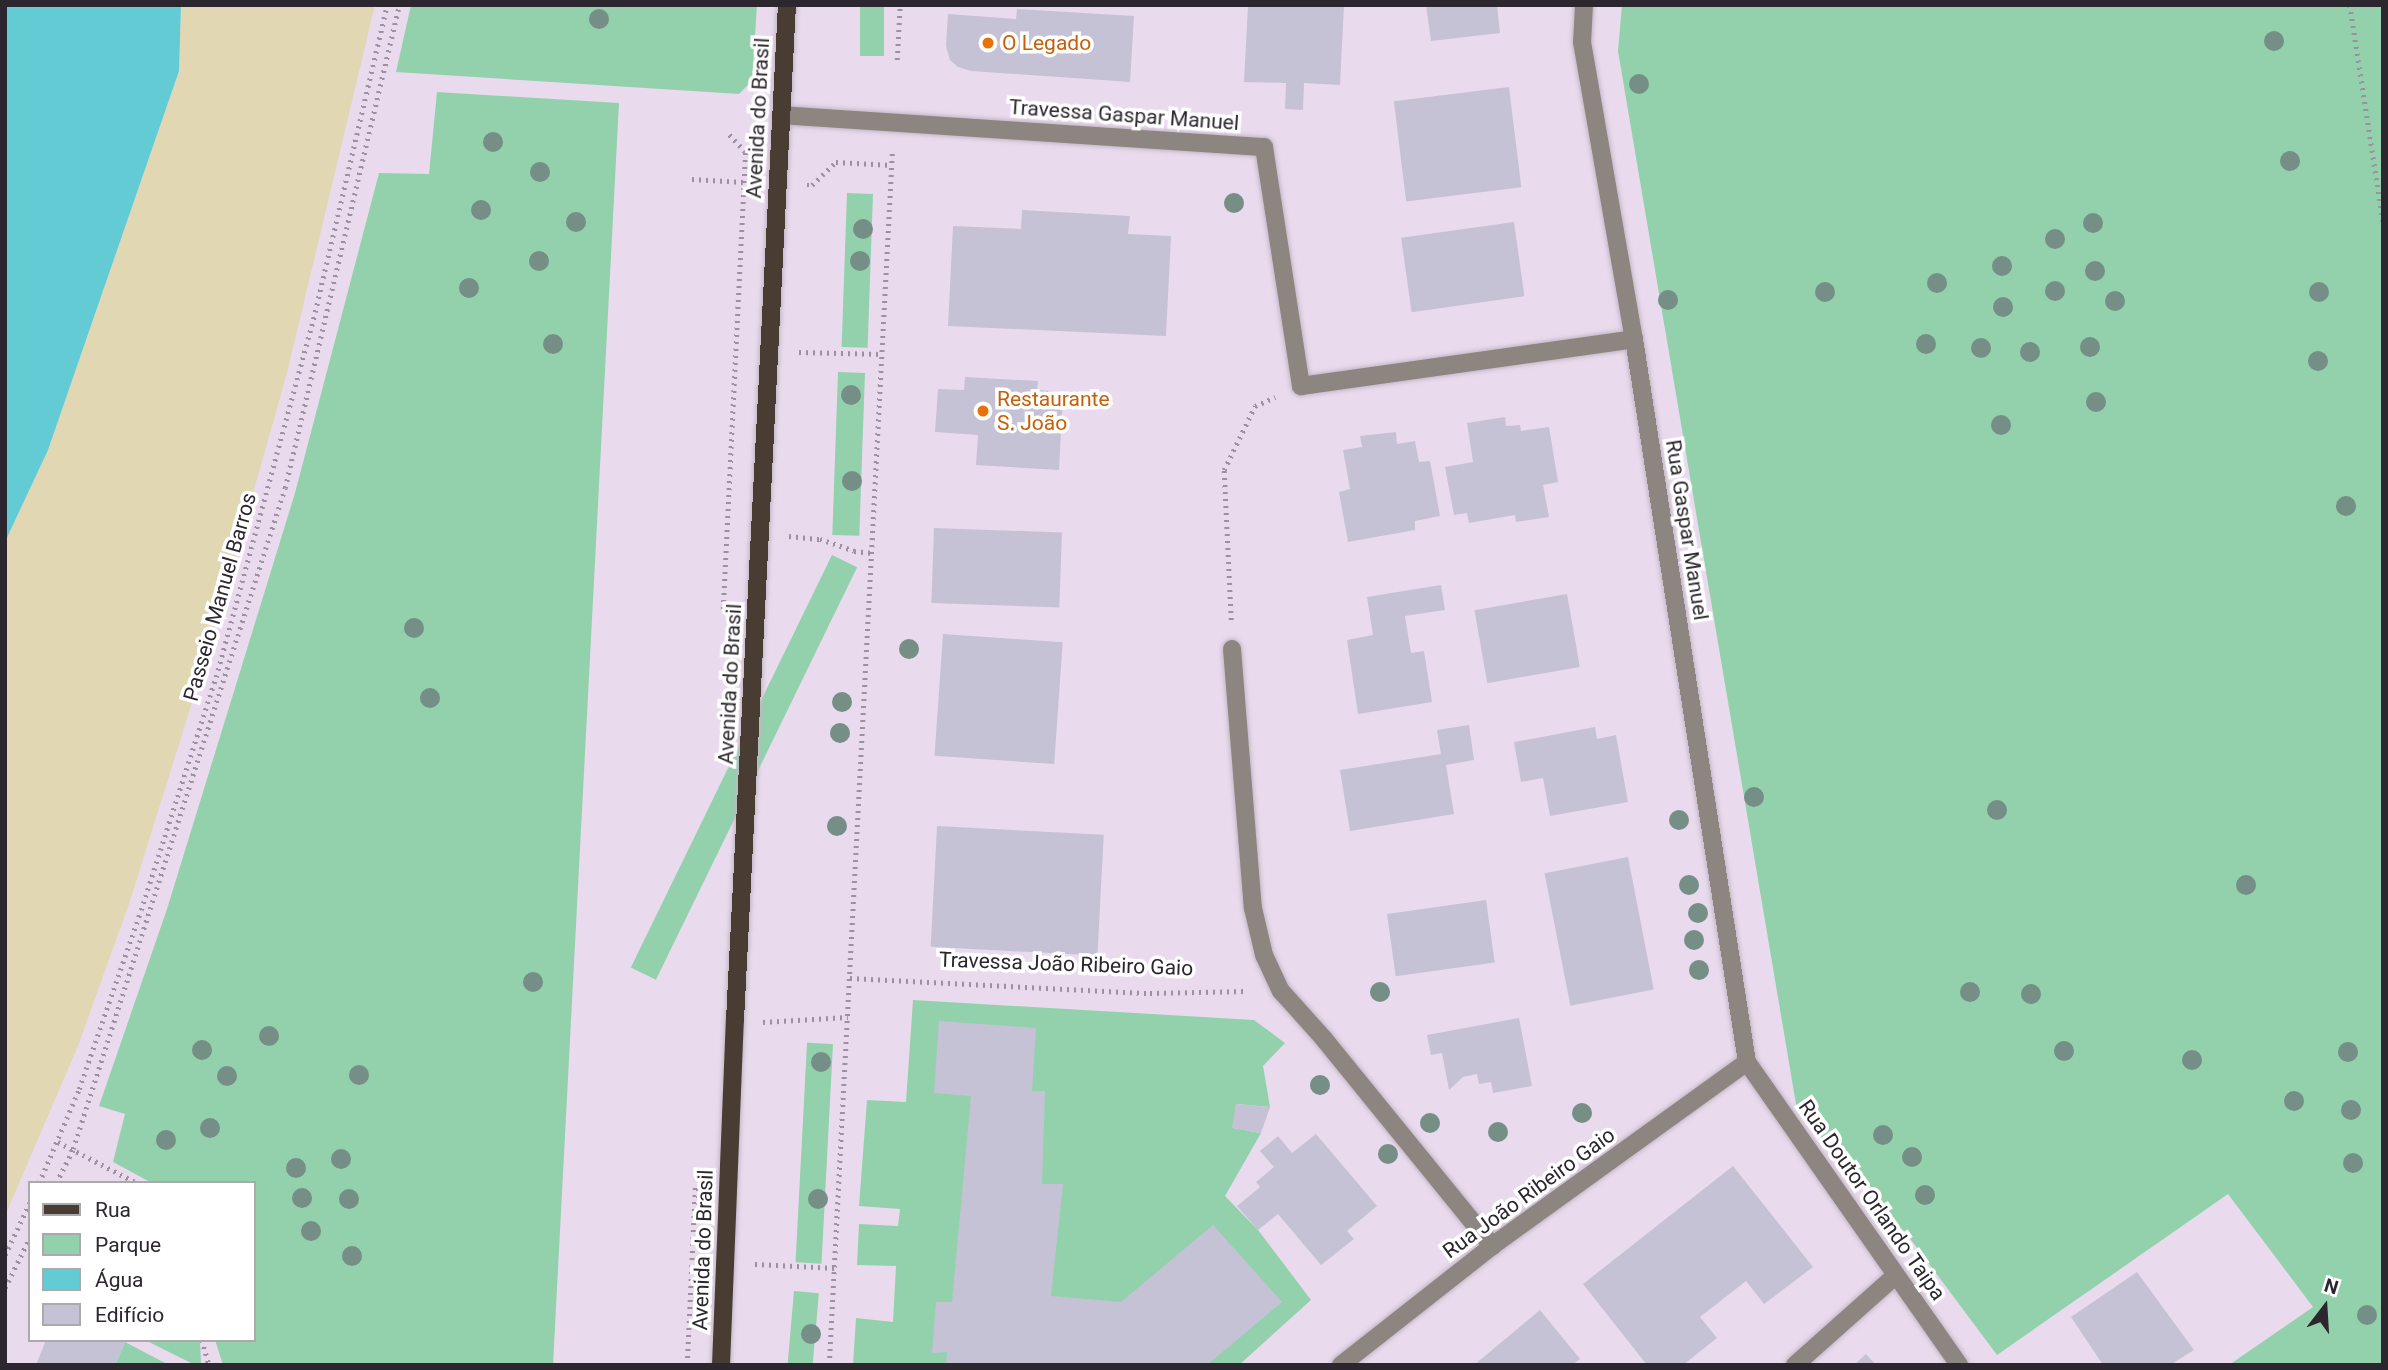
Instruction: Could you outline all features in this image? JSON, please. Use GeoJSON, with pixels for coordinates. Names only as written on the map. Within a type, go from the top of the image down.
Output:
{"type":"FeatureCollection","features":[{"type":"Feature","properties":{"kind":"main road","name":"Avenida do Brasil"},"geometry":{"type":"LineString","coordinates":[[721,1365],[735,1020],[771,351],[786,5]]}},
{"type":"Feature","properties":{"kind":"street","name":"Rua Gaspar Manuel"},"geometry":{"type":"LineString","coordinates":[[1584,5],[1582,41],[1634,339],[1747,1062]]}},
{"type":"Feature","properties":{"kind":"street","name":"Travessa Gaspar Manuel"},"geometry":{"type":"LineString","coordinates":[[781,115],[1264,146],[1301,386]]}},
{"type":"Feature","properties":{"kind":"street"},"geometry":{"type":"LineString","coordinates":[[1301,386],[1634,339]]}},
{"type":"Feature","properties":{"kind":"street"},"geometry":{"type":"LineString","coordinates":[[1232,649],[1253,908],[1264,955],[1281,991],[1324,1039],[1492,1246]]}},
{"type":"Feature","properties":{"kind":"street","name":"Rua João Ribeiro Gaio"},"geometry":{"type":"LineString","coordinates":[[1341,1365],[1492,1246],[1747,1062]]}},
{"type":"Feature","properties":{"kind":"street","name":"Rua Doutor Orlando Taipa"},"geometry":{"type":"LineString","coordinates":[[1747,1062],[1959,1365]]}},
{"type":"Feature","properties":{"kind":"street"},"geometry":{"type":"LineString","coordinates":[[1795,1365],[1896,1275]]}},
{"type":"Feature","properties":{"kind":"path","name":"Passeio Manuel Barros"},"geometry":{"type":"LineString","coordinates":[[40,1181],[58,1142],[141,910],[216,677],[316,312],[387,5]]}},
{"type":"Feature","properties":{"kind":"path"},"geometry":{"type":"LineString","coordinates":[[57,1181],[72,1149],[285,488],[399,5]]}},
{"type":"Feature","properties":{"kind":"path"},"geometry":{"type":"LineString","coordinates":[[897,60],[900,5]]}},
{"type":"Feature","properties":{"kind":"path"},"geometry":{"type":"LineString","coordinates":[[2350,5],[2383,221]]}},
{"type":"Feature","properties":{"kind":"path"},"geometry":{"type":"LineString","coordinates":[[692,178],[743,182],[745,152],[728,134]]}},
{"type":"Feature","properties":{"kind":"path"},"geometry":{"type":"LineString","coordinates":[[829,1365],[893,145]]}},
{"type":"Feature","properties":{"kind":"path"},"geometry":{"type":"LineString","coordinates":[[796,184],[812,185],[836,162],[892,165]]}},
{"type":"Feature","properties":{"kind":"path"},"geometry":{"type":"LineString","coordinates":[[771,351],[883,354]]}},
{"type":"Feature","properties":{"kind":"path"},"geometry":{"type":"LineString","coordinates":[[1232,649],[1224,470],[1255,406],[1301,386]]}},
{"type":"Feature","properties":{"kind":"path"},"geometry":{"type":"LineString","coordinates":[[761,533],[820,538],[854,551],[873,553]]}},
{"type":"Feature","properties":{"kind":"path","name":"Travessa João Ribeiro Gaio"},"geometry":{"type":"LineString","coordinates":[[850,978],[1150,993],[1281,991]]}},
{"type":"Feature","properties":{"kind":"path"},"geometry":{"type":"LineString","coordinates":[[735,1020],[783,1023],[848,1017]]}},
{"type":"Feature","properties":{"kind":"path"},"geometry":{"type":"LineString","coordinates":[[58,1142],[133,1181]]}},
{"type":"Feature","properties":{"kind":"path"},"geometry":{"type":"LineString","coordinates":[[5,1255],[28,1206]]}},
{"type":"Feature","properties":{"kind":"path"},"geometry":{"type":"LineString","coordinates":[[5,1288],[28,1241]]}},
{"type":"Feature","properties":{"kind":"path"},"geometry":{"type":"LineString","coordinates":[[726,1263],[835,1268]]}},
{"type":"Feature","properties":{"kind":"path"},"geometry":{"type":"LineString","coordinates":[[203,1342],[209,1365]]}},
{"type":"Feature","properties":{"kind":"green space"},"geometry":{"type":"Polygon","coordinates":[[[411,5],[757,5],[752,81],[739,94],[396,72],[411,5]]]}},
{"type":"Feature","properties":{"kind":"green space"},"geometry":{"type":"Polygon","coordinates":[[[860,5],[884,5],[884,56],[860,56],[860,5]]]}},
{"type":"Feature","properties":{"kind":"green space"},"geometry":{"type":"Polygon","coordinates":[[[1622,5],[2383,5],[2383,1365],[2229,1365],[2313,1307],[2228,1194],[1997,1355],[1909,1237],[1797,1110],[1618,51],[1622,5]]]}},
{"type":"Feature","properties":{"kind":"green space"},"geometry":{"type":"Polygon","coordinates":[[[437,92],[619,103],[553,1365],[223,1365],[216,1342],[256,1342],[256,1181],[148,1181],[113,1162],[125,1114],[99,1106],[167,909],[295,493],[379,173],[429,174],[437,92]]]}},
{"type":"Feature","properties":{"kind":"green space"},"geometry":{"type":"Polygon","coordinates":[[[847,193],[873,194],[868,348],[842,347],[847,193]]]}},
{"type":"Feature","properties":{"kind":"green space"},"geometry":{"type":"Polygon","coordinates":[[[838,372],[865,373],[859,536],[832,535],[838,372]]]}},
{"type":"Feature","properties":{"kind":"green space"},"geometry":{"type":"Polygon","coordinates":[[[832,555],[857,567],[656,980],[631,968],[832,555]]]}},
{"type":"Feature","properties":{"kind":"green space"},"geometry":{"type":"Polygon","coordinates":[[[913,1000],[1254,1020],[1285,1043],[1263,1066],[1270,1107],[1236,1104],[1233,1128],[1261,1133],[1225,1196],[1258,1230],[1311,1300],[1239,1365],[853,1365],[856,1318],[893,1322],[896,1266],[857,1265],[859,1224],[898,1226],[900,1209],[859,1206],[867,1100],[906,1102],[913,1000]]]}},
{"type":"Feature","properties":{"kind":"green space"},"geometry":{"type":"Polygon","coordinates":[[[807,1043],[833,1044],[821,1264],[796,1262],[807,1043]]]}},
{"type":"Feature","properties":{"kind":"green space"},"geometry":{"type":"Polygon","coordinates":[[[794,1291],[819,1293],[813,1365],[788,1365],[794,1291]]]}},
{"type":"Feature","properties":{"kind":"green space"},"geometry":{"type":"Polygon","coordinates":[[[125,1342],[169,1365],[115,1365],[125,1342]]]}},
{"type":"Feature","properties":{"kind":"green space"},"geometry":{"type":"Polygon","coordinates":[[[149,1342],[200,1342],[201,1365],[195,1365],[149,1342]]]}},
{"type":"Feature","properties":{"kind":"sand"},"geometry":{"type":"Polygon","coordinates":[[[181,5],[375,5],[287,373],[211,642],[130,901],[78,1046],[5,1216],[5,542],[48,450],[179,71],[181,5]]]}},
{"type":"Feature","properties":{"kind":"water"},"geometry":{"type":"Polygon","coordinates":[[[5,5],[181,5],[179,71],[48,450],[5,542],[5,5]]]}},
{"type":"Feature","properties":{"kind":"building"},"geometry":{"type":"Polygon","coordinates":[[[1248,5],[1344,5],[1340,85],[1304,83],[1303,110],[1285,109],[1286,83],[1244,82],[1248,5]]]}},
{"type":"Feature","properties":{"kind":"building"},"geometry":{"type":"Polygon","coordinates":[[[1426,5],[1497,5],[1500,33],[1431,41],[1426,5]]]}},
{"type":"Feature","properties":{"kind":"building"},"geometry":{"type":"Polygon","coordinates":[[[1017,9],[1134,16],[1130,82],[971,71],[958,67],[950,60],[946,46],[948,14],[1016,19],[1017,9]]]}},
{"type":"Feature","properties":{"kind":"building"},"geometry":{"type":"Polygon","coordinates":[[[1509,87],[1521,187],[1406,201],[1394,101],[1509,87]]]}},
{"type":"Feature","properties":{"kind":"building"},"geometry":{"type":"Polygon","coordinates":[[[1022,210],[1130,216],[1128,234],[1171,236],[1166,336],[948,326],[953,226],[1021,229],[1022,210]]]}},
{"type":"Feature","properties":{"kind":"building"},"geometry":{"type":"Polygon","coordinates":[[[1514,222],[1524,296],[1412,312],[1401,238],[1514,222]]]}},
{"type":"Feature","properties":{"kind":"building"},"geometry":{"type":"Polygon","coordinates":[[[965,377],[1038,381],[1037,390],[1063,392],[1059,470],[976,465],[978,435],[935,432],[938,389],[964,390],[965,377]]]}},
{"type":"Feature","properties":{"kind":"building"},"geometry":{"type":"Polygon","coordinates":[[[1505,417],[1506,426],[1520,425],[1521,431],[1549,427],[1558,482],[1543,485],[1549,517],[1516,522],[1515,515],[1469,523],[1467,513],[1454,515],[1445,467],[1473,462],[1467,423],[1505,417]]]}},
{"type":"Feature","properties":{"kind":"building"},"geometry":{"type":"Polygon","coordinates":[[[1396,432],[1397,444],[1415,441],[1419,462],[1430,461],[1440,516],[1415,521],[1415,530],[1348,542],[1339,492],[1350,489],[1343,450],[1362,447],[1360,436],[1396,432]]]}},
{"type":"Feature","properties":{"kind":"building"},"geometry":{"type":"Polygon","coordinates":[[[934,528],[1062,532],[1059,607],[931,603],[934,528]]]}},
{"type":"Feature","properties":{"kind":"building"},"geometry":{"type":"Polygon","coordinates":[[[1441,585],[1445,610],[1405,616],[1411,653],[1424,651],[1432,702],[1358,714],[1347,640],[1373,635],[1367,597],[1441,585]]]}},
{"type":"Feature","properties":{"kind":"building"},"geometry":{"type":"Polygon","coordinates":[[[1567,594],[1580,667],[1487,683],[1474,610],[1567,594]]]}},
{"type":"Feature","properties":{"kind":"building"},"geometry":{"type":"Polygon","coordinates":[[[943,634],[1063,642],[1054,764],[934,756],[943,634]]]}},
{"type":"Feature","properties":{"kind":"building"},"geometry":{"type":"Polygon","coordinates":[[[1469,725],[1474,760],[1446,765],[1454,814],[1350,831],[1340,770],[1441,754],[1437,730],[1469,725]]]}},
{"type":"Feature","properties":{"kind":"building"},"geometry":{"type":"Polygon","coordinates":[[[1595,727],[1597,739],[1616,735],[1628,802],[1550,816],[1543,778],[1521,782],[1514,742],[1595,727]]]}},
{"type":"Feature","properties":{"kind":"building"},"geometry":{"type":"Polygon","coordinates":[[[937,826],[1104,835],[1097,956],[931,947],[937,826]]]}},
{"type":"Feature","properties":{"kind":"building"},"geometry":{"type":"Polygon","coordinates":[[[1628,857],[1654,990],[1570,1006],[1545,873],[1628,857]]]}},
{"type":"Feature","properties":{"kind":"building"},"geometry":{"type":"Polygon","coordinates":[[[1486,900],[1495,962],[1396,976],[1387,914],[1486,900]]]}},
{"type":"Feature","properties":{"kind":"building"},"geometry":{"type":"Polygon","coordinates":[[[1519,1018],[1532,1086],[1493,1093],[1491,1082],[1479,1084],[1477,1074],[1463,1077],[1449,1090],[1442,1053],[1431,1055],[1427,1035],[1519,1018]]]}},
{"type":"Feature","properties":{"kind":"building"},"geometry":{"type":"Polygon","coordinates":[[[939,1021],[1036,1028],[1032,1091],[1045,1091],[1042,1184],[1063,1184],[1051,1296],[1121,1302],[1213,1225],[1282,1302],[1207,1365],[946,1365],[947,1352],[932,1353],[936,1302],[952,1302],[971,1096],[934,1093],[939,1021]]]}},
{"type":"Feature","properties":{"kind":"building"},"geometry":{"type":"Polygon","coordinates":[[[1236,1104],[1270,1107],[1261,1133],[1232,1128],[1236,1104]]]}},
{"type":"Feature","properties":{"kind":"building"},"geometry":{"type":"Polygon","coordinates":[[[1316,1134],[1377,1206],[1347,1231],[1354,1239],[1321,1265],[1278,1214],[1258,1230],[1237,1206],[1260,1187],[1256,1182],[1274,1167],[1260,1151],[1278,1136],[1292,1153],[1316,1134]]]}},
{"type":"Feature","properties":{"kind":"building"},"geometry":{"type":"Polygon","coordinates":[[[1733,1166],[1813,1267],[1764,1304],[1746,1281],[1700,1317],[1717,1338],[1683,1365],[1647,1365],[1583,1284],[1733,1166]]]}},
{"type":"Feature","properties":{"kind":"building"},"geometry":{"type":"Polygon","coordinates":[[[2137,1272],[2194,1350],[2170,1365],[2103,1365],[2071,1317],[2137,1272]]]}},
{"type":"Feature","properties":{"kind":"building"},"geometry":{"type":"Polygon","coordinates":[[[1540,1310],[1580,1359],[1572,1365],[1474,1365],[1540,1310]]]}},
{"type":"Feature","properties":{"kind":"building"},"geometry":{"type":"Polygon","coordinates":[[[45,1342],[125,1342],[115,1365],[36,1365],[45,1342]]]}},
{"type":"Feature","properties":{"kind":"building"},"geometry":{"type":"Polygon","coordinates":[[[1866,1354],[1876,1365],[1854,1365],[1866,1354]]]}},
{"type":"Feature","properties":{"kind":"place","name":"O Legado"},"geometry":{"type":"Point","coordinates":[988,43]}},
{"type":"Feature","properties":{"kind":"place","name":"Restaurante S. João"},"geometry":{"type":"Point","coordinates":[983,411]}}]}
